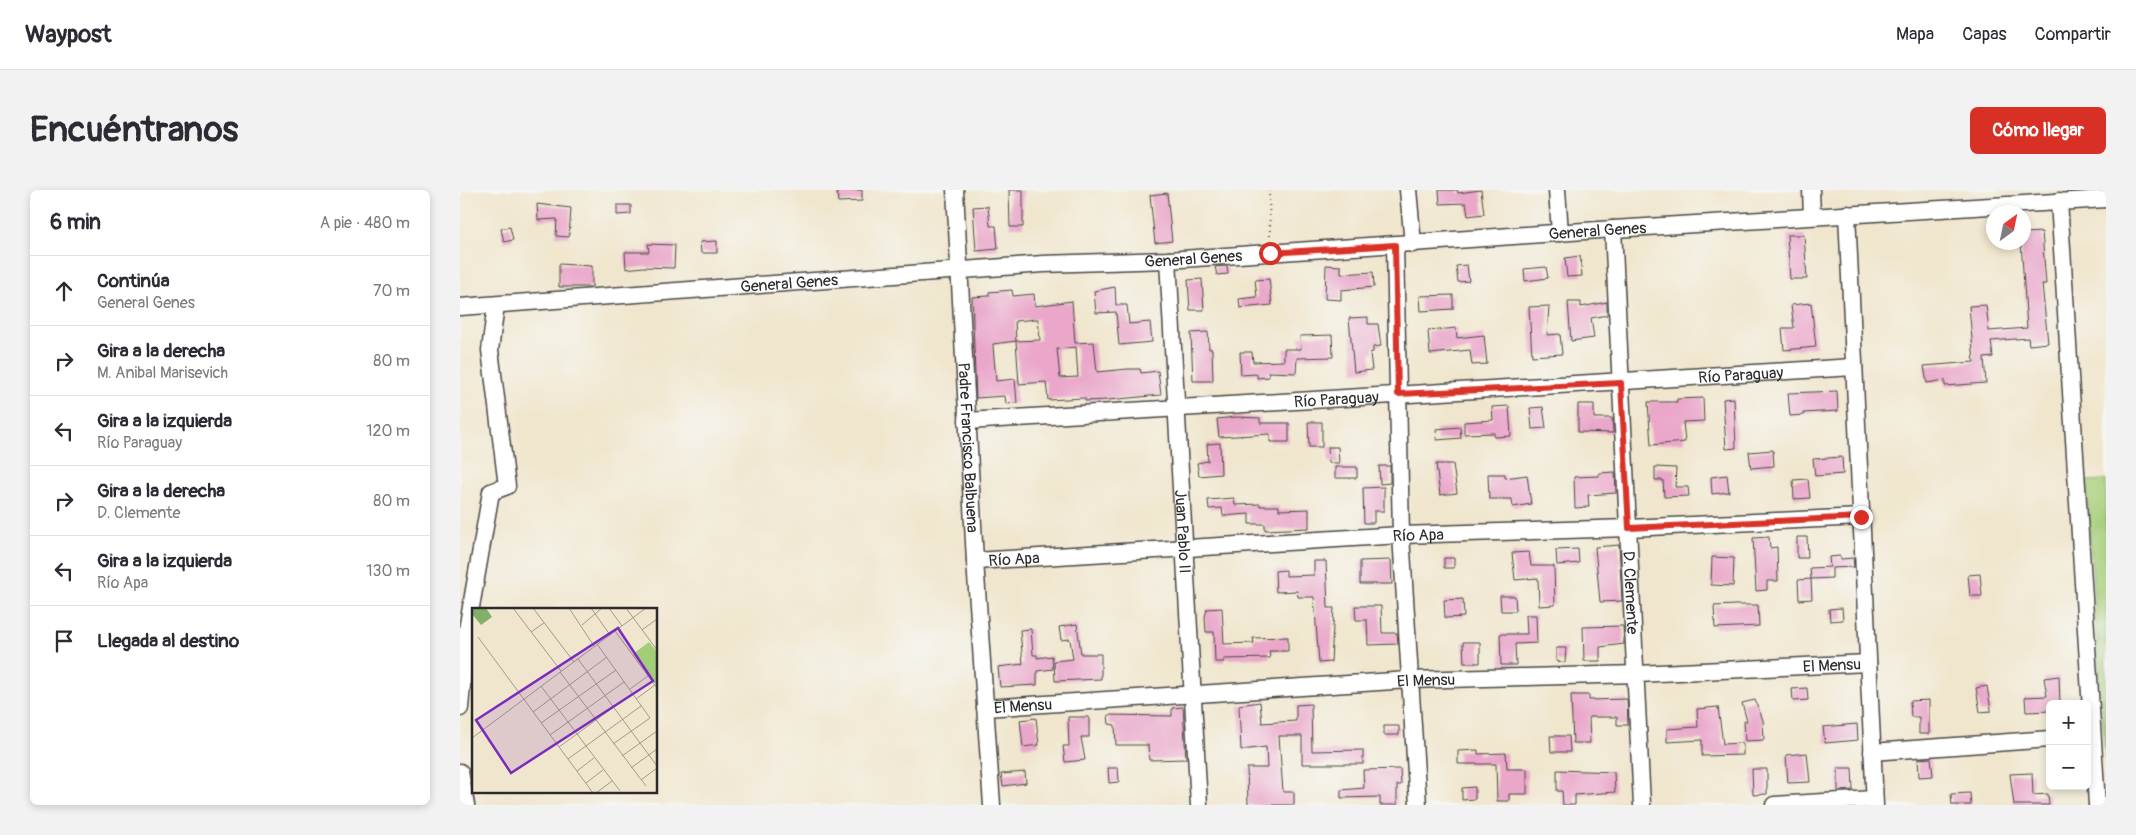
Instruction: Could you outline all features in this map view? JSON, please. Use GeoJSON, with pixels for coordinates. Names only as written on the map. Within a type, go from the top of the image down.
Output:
{"type":"FeatureCollection","features":[{"type":"Feature","properties":{"kind":"street","name":"Padre Francisco Balbuena"},"geometry":{"type":"LineString","coordinates":[[955,190],[975,561],[992,805]]}},
{"type":"Feature","properties":{"kind":"street"},"geometry":{"type":"LineString","coordinates":[[1408,190],[1412,244]]}},
{"type":"Feature","properties":{"kind":"street"},"geometry":{"type":"LineString","coordinates":[[1556,190],[1560,233]]}},
{"type":"Feature","properties":{"kind":"street"},"geometry":{"type":"LineString","coordinates":[[1811,190],[1812,216]]}},
{"type":"Feature","properties":{"kind":"street","name":"General Genes"},"geometry":{"type":"LineString","coordinates":[[460,307],[1043,264],[1168,260],[1847,214],[2001,197],[2059,202],[2106,199]]}},
{"type":"Feature","properties":{"kind":"street"},"geometry":{"type":"LineString","coordinates":[[2059,202],[2088,700]]}},
{"type":"Feature","properties":{"kind":"street"},"geometry":{"type":"LineString","coordinates":[[1774,805],[1874,802],[1847,214]]}},
{"type":"Feature","properties":{"kind":"street","name":"D. Clemente"},"geometry":{"type":"LineString","coordinates":[[1613,229],[1637,674],[1642,805]]}},
{"type":"Feature","properties":{"kind":"street"},"geometry":{"type":"LineString","coordinates":[[1395,245],[1401,535],[1418,805]]}},
{"type":"Feature","properties":{"kind":"street","name":"Juan Pablo II"},"geometry":{"type":"LineString","coordinates":[[1168,260],[1199,805]]}},
{"type":"Feature","properties":{"kind":"street"},"geometry":{"type":"LineString","coordinates":[[460,708],[467,630],[491,492],[507,486],[490,350],[496,305]]}},
{"type":"Feature","properties":{"kind":"street","name":"Río Paraguay"},"geometry":{"type":"LineString","coordinates":[[967,421],[1398,394],[1621,383],[1854,366]]}},
{"type":"Feature","properties":{"kind":"street","name":"Río Apa"},"geometry":{"type":"LineString","coordinates":[[975,561],[1401,535],[1629,528],[1861,517]]}},
{"type":"Feature","properties":{"kind":"street","name":"El Mensu"},"geometry":{"type":"LineString","coordinates":[[985,708],[1409,680],[1637,674],[1868,663]]}},
{"type":"Feature","properties":{"kind":"street"},"geometry":{"type":"LineString","coordinates":[[1872,752],[2046,739]]}},
{"type":"Feature","properties":{"kind":"street"},"geometry":{"type":"LineString","coordinates":[[2091,745],[2096,805]]}},
{"type":"Feature","properties":{"kind":"street"},"geometry":{"type":"LineString","coordinates":[[460,772],[466,805]]}},
{"type":"Feature","properties":{"kind":"path"},"geometry":{"type":"LineString","coordinates":[[1269,190],[1270,253]]}},
{"type":"Feature","properties":{"kind":"green space"},"geometry":{"type":"Polygon","coordinates":[[[2106,480],[2106,768],[2086,481],[2106,480]]]}},
{"type":"Feature","properties":{"kind":"building"},"geometry":{"type":"Polygon","coordinates":[[[837,190],[862,190],[862,201],[838,202],[837,190]]]}},
{"type":"Feature","properties":{"kind":"building"},"geometry":{"type":"Polygon","coordinates":[[[1009,190],[1023,190],[1023,227],[1010,227],[1009,190]]]}},
{"type":"Feature","properties":{"kind":"building"},"geometry":{"type":"Polygon","coordinates":[[[1439,190],[1457,190],[1458,193],[1481,190],[1484,214],[1468,216],[1466,203],[1440,204],[1439,190]]]}},
{"type":"Feature","properties":{"kind":"building"},"geometry":{"type":"Polygon","coordinates":[[[1167,193],[1172,241],[1155,243],[1150,195],[1167,193]]]}},
{"type":"Feature","properties":{"kind":"building"},"geometry":{"type":"Polygon","coordinates":[[[537,204],[571,208],[569,237],[556,236],[557,219],[538,220],[537,204]]]}},
{"type":"Feature","properties":{"kind":"building"},"geometry":{"type":"Polygon","coordinates":[[[617,205],[631,205],[631,214],[617,215],[617,205]]]}},
{"type":"Feature","properties":{"kind":"building"},"geometry":{"type":"Polygon","coordinates":[[[988,206],[990,226],[996,226],[998,249],[976,251],[973,207],[988,206]]]}},
{"type":"Feature","properties":{"kind":"building"},"geometry":{"type":"Polygon","coordinates":[[[510,227],[513,240],[504,242],[501,229],[510,227]]]}},
{"type":"Feature","properties":{"kind":"building"},"geometry":{"type":"Polygon","coordinates":[[[2042,232],[2046,284],[2042,284],[2048,343],[2029,345],[2028,338],[1991,341],[1993,357],[1984,358],[1986,383],[1945,386],[1945,380],[1927,383],[1924,366],[1974,362],[1969,306],[1986,305],[1989,331],[2027,328],[2022,250],[2031,250],[2031,233],[2042,232]]]}},
{"type":"Feature","properties":{"kind":"building"},"geometry":{"type":"Polygon","coordinates":[[[1787,235],[1804,235],[1807,279],[1790,279],[1787,235]]]}},
{"type":"Feature","properties":{"kind":"building"},"geometry":{"type":"Polygon","coordinates":[[[717,241],[717,253],[701,253],[700,242],[717,241]]]}},
{"type":"Feature","properties":{"kind":"building"},"geometry":{"type":"Polygon","coordinates":[[[648,244],[675,245],[674,268],[643,267],[626,269],[625,252],[649,252],[648,244]]]}},
{"type":"Feature","properties":{"kind":"building"},"geometry":{"type":"Polygon","coordinates":[[[1580,256],[1582,276],[1567,277],[1565,258],[1580,256]]]}},
{"type":"Feature","properties":{"kind":"building"},"geometry":{"type":"Polygon","coordinates":[[[559,264],[592,266],[592,287],[559,287],[559,264]]]}},
{"type":"Feature","properties":{"kind":"building"},"geometry":{"type":"Polygon","coordinates":[[[1326,265],[1341,266],[1341,274],[1373,272],[1374,287],[1341,290],[1341,300],[1325,299],[1326,265]]]}},
{"type":"Feature","properties":{"kind":"building"},"geometry":{"type":"Polygon","coordinates":[[[1467,265],[1469,281],[1458,282],[1456,266],[1467,265]]]}},
{"type":"Feature","properties":{"kind":"building"},"geometry":{"type":"Polygon","coordinates":[[[1227,266],[1228,274],[1217,275],[1215,267],[1227,266]]]}},
{"type":"Feature","properties":{"kind":"building"},"geometry":{"type":"Polygon","coordinates":[[[1546,267],[1548,278],[1525,281],[1524,269],[1546,267]]]}},
{"type":"Feature","properties":{"kind":"building"},"geometry":{"type":"Polygon","coordinates":[[[1202,279],[1204,310],[1190,310],[1188,280],[1202,279]]]}},
{"type":"Feature","properties":{"kind":"building"},"geometry":{"type":"Polygon","coordinates":[[[1269,279],[1272,305],[1240,308],[1239,299],[1257,297],[1255,280],[1269,279]]]}},
{"type":"Feature","properties":{"kind":"building"},"geometry":{"type":"Polygon","coordinates":[[[1115,287],[1116,305],[1127,305],[1129,324],[1150,322],[1152,342],[1119,345],[1116,312],[1096,313],[1094,291],[1115,287]]]}},
{"type":"Feature","properties":{"kind":"building"},"geometry":{"type":"Polygon","coordinates":[[[1012,290],[1013,296],[1034,294],[1035,306],[1072,301],[1075,343],[1094,342],[1097,372],[1128,369],[1140,369],[1141,373],[1158,371],[1161,395],[1108,400],[1085,401],[1085,398],[1048,400],[1046,382],[1019,384],[1016,341],[993,344],[993,346],[996,381],[1015,379],[1017,403],[1006,404],[1005,396],[976,398],[972,297],[989,296],[989,292],[1012,290]],[[1038,319],[1015,321],[1016,341],[1040,340],[1038,319]],[[1076,347],[1057,349],[1060,378],[1078,377],[1076,347]]]}},
{"type":"Feature","properties":{"kind":"building"},"geometry":{"type":"Polygon","coordinates":[[[1453,295],[1453,309],[1421,311],[1420,296],[1453,295]]]}},
{"type":"Feature","properties":{"kind":"building"},"geometry":{"type":"Polygon","coordinates":[[[1568,302],[1581,302],[1581,307],[1607,302],[1607,315],[1591,318],[1594,338],[1571,341],[1568,302]]]}},
{"type":"Feature","properties":{"kind":"building"},"geometry":{"type":"Polygon","coordinates":[[[1811,303],[1816,347],[1784,350],[1782,328],[1794,328],[1791,305],[1811,303]]]}},
{"type":"Feature","properties":{"kind":"building"},"geometry":{"type":"Polygon","coordinates":[[[1549,306],[1547,335],[1560,334],[1562,354],[1532,356],[1529,307],[1549,306]]]}},
{"type":"Feature","properties":{"kind":"building"},"geometry":{"type":"Polygon","coordinates":[[[1368,317],[1368,324],[1378,324],[1381,346],[1373,347],[1373,352],[1370,353],[1372,370],[1354,372],[1349,318],[1368,317]]]}},
{"type":"Feature","properties":{"kind":"building"},"geometry":{"type":"Polygon","coordinates":[[[1456,328],[1457,338],[1484,335],[1487,364],[1472,365],[1470,350],[1430,354],[1428,331],[1456,328]]]}},
{"type":"Feature","properties":{"kind":"building"},"geometry":{"type":"Polygon","coordinates":[[[1208,332],[1209,349],[1212,349],[1213,381],[1193,381],[1191,333],[1208,332]]]}},
{"type":"Feature","properties":{"kind":"building"},"geometry":{"type":"Polygon","coordinates":[[[1332,335],[1333,357],[1297,358],[1296,373],[1268,372],[1269,377],[1257,378],[1257,374],[1241,375],[1240,352],[1252,352],[1253,362],[1284,361],[1284,349],[1301,349],[1300,336],[1332,335]]]}},
{"type":"Feature","properties":{"kind":"building"},"geometry":{"type":"Polygon","coordinates":[[[1837,391],[1838,411],[1803,413],[1804,415],[1790,416],[1788,393],[1837,391]]]}},
{"type":"Feature","properties":{"kind":"building"},"geometry":{"type":"Polygon","coordinates":[[[1703,398],[1704,421],[1683,422],[1685,442],[1651,445],[1648,402],[1677,402],[1677,399],[1703,398]]]}},
{"type":"Feature","properties":{"kind":"building"},"geometry":{"type":"Polygon","coordinates":[[[1734,398],[1736,448],[1726,449],[1723,399],[1734,398]]]}},
{"type":"Feature","properties":{"kind":"building"},"geometry":{"type":"Polygon","coordinates":[[[1578,404],[1594,404],[1594,418],[1612,418],[1613,433],[1578,432],[1578,404]]]}},
{"type":"Feature","properties":{"kind":"building"},"geometry":{"type":"Polygon","coordinates":[[[1509,406],[1511,436],[1494,437],[1494,433],[1464,434],[1464,422],[1493,420],[1492,407],[1509,406]]]}},
{"type":"Feature","properties":{"kind":"building"},"geometry":{"type":"Polygon","coordinates":[[[1543,407],[1546,428],[1532,429],[1530,408],[1543,407]]]}},
{"type":"Feature","properties":{"kind":"building"},"geometry":{"type":"Polygon","coordinates":[[[1236,417],[1260,418],[1260,423],[1289,423],[1289,442],[1270,442],[1270,434],[1219,437],[1217,419],[1236,417]]]}},
{"type":"Feature","properties":{"kind":"building"},"geometry":{"type":"Polygon","coordinates":[[[1308,422],[1322,422],[1322,447],[1309,447],[1308,422]]]}},
{"type":"Feature","properties":{"kind":"building"},"geometry":{"type":"Polygon","coordinates":[[[1460,427],[1461,438],[1437,440],[1436,429],[1460,427]]]}},
{"type":"Feature","properties":{"kind":"building"},"geometry":{"type":"Polygon","coordinates":[[[1220,443],[1221,474],[1199,476],[1197,463],[1208,461],[1207,444],[1220,443]]]}},
{"type":"Feature","properties":{"kind":"building"},"geometry":{"type":"Polygon","coordinates":[[[1328,447],[1338,447],[1339,463],[1329,463],[1328,447]]]}},
{"type":"Feature","properties":{"kind":"building"},"geometry":{"type":"Polygon","coordinates":[[[1773,450],[1774,466],[1751,468],[1749,452],[1773,450]]]}},
{"type":"Feature","properties":{"kind":"building"},"geometry":{"type":"Polygon","coordinates":[[[1842,457],[1843,474],[1815,476],[1813,459],[1842,457]]]}},
{"type":"Feature","properties":{"kind":"building"},"geometry":{"type":"Polygon","coordinates":[[[1436,464],[1453,464],[1457,493],[1440,495],[1436,464]]]}},
{"type":"Feature","properties":{"kind":"building"},"geometry":{"type":"Polygon","coordinates":[[[1379,466],[1390,466],[1390,483],[1380,484],[1379,466]]]}},
{"type":"Feature","properties":{"kind":"building"},"geometry":{"type":"Polygon","coordinates":[[[1335,467],[1357,467],[1357,478],[1335,478],[1335,467]]]}},
{"type":"Feature","properties":{"kind":"building"},"geometry":{"type":"Polygon","coordinates":[[[1655,467],[1676,468],[1675,487],[1688,487],[1689,496],[1664,497],[1663,480],[1655,480],[1655,467]]]}},
{"type":"Feature","properties":{"kind":"building"},"geometry":{"type":"Polygon","coordinates":[[[1615,472],[1616,493],[1588,495],[1589,507],[1575,508],[1574,477],[1599,476],[1599,473],[1615,472]]]}},
{"type":"Feature","properties":{"kind":"building"},"geometry":{"type":"Polygon","coordinates":[[[1488,474],[1505,474],[1505,478],[1527,475],[1531,504],[1513,507],[1512,499],[1489,499],[1488,474]]]}},
{"type":"Feature","properties":{"kind":"building"},"geometry":{"type":"Polygon","coordinates":[[[1727,475],[1729,492],[1712,494],[1711,477],[1727,475]]]}},
{"type":"Feature","properties":{"kind":"building"},"geometry":{"type":"Polygon","coordinates":[[[1808,479],[1810,498],[1794,499],[1793,480],[1808,479]]]}},
{"type":"Feature","properties":{"kind":"building"},"geometry":{"type":"Polygon","coordinates":[[[1384,487],[1384,511],[1374,511],[1374,523],[1364,523],[1363,488],[1384,487]]]}},
{"type":"Feature","properties":{"kind":"building"},"geometry":{"type":"Polygon","coordinates":[[[1234,498],[1235,505],[1260,504],[1260,506],[1279,506],[1279,510],[1309,509],[1309,528],[1265,530],[1265,524],[1249,524],[1249,514],[1223,516],[1222,508],[1209,509],[1208,500],[1234,498]]]}},
{"type":"Feature","properties":{"kind":"building"},"geometry":{"type":"Polygon","coordinates":[[[1769,537],[1770,548],[1777,547],[1778,581],[1767,581],[1767,590],[1756,591],[1753,538],[1769,537]]]}},
{"type":"Feature","properties":{"kind":"building"},"geometry":{"type":"Polygon","coordinates":[[[1797,537],[1807,537],[1808,558],[1797,558],[1797,537]]]}},
{"type":"Feature","properties":{"kind":"building"},"geometry":{"type":"Polygon","coordinates":[[[1619,545],[1622,601],[1600,602],[1595,547],[1619,545]]]}},
{"type":"Feature","properties":{"kind":"building"},"geometry":{"type":"Polygon","coordinates":[[[1578,549],[1579,563],[1557,565],[1556,550],[1578,549]]]}},
{"type":"Feature","properties":{"kind":"building"},"geometry":{"type":"Polygon","coordinates":[[[1529,552],[1531,566],[1554,566],[1555,605],[1539,606],[1538,578],[1515,580],[1512,553],[1529,552]]]}},
{"type":"Feature","properties":{"kind":"building"},"geometry":{"type":"Polygon","coordinates":[[[1840,556],[1841,559],[1853,558],[1854,567],[1832,568],[1832,578],[1811,579],[1810,568],[1830,567],[1829,557],[1840,556]]]}},
{"type":"Feature","properties":{"kind":"building"},"geometry":{"type":"Polygon","coordinates":[[[1712,557],[1734,558],[1733,586],[1711,585],[1712,557]]]}},
{"type":"Feature","properties":{"kind":"building"},"geometry":{"type":"Polygon","coordinates":[[[1444,558],[1454,558],[1454,568],[1444,568],[1444,558]]]}},
{"type":"Feature","properties":{"kind":"building"},"geometry":{"type":"Polygon","coordinates":[[[1391,560],[1392,584],[1360,584],[1360,561],[1391,560]]]}},
{"type":"Feature","properties":{"kind":"building"},"geometry":{"type":"Polygon","coordinates":[[[1314,561],[1326,561],[1328,608],[1334,608],[1331,662],[1319,663],[1314,597],[1298,597],[1297,591],[1276,592],[1275,571],[1286,570],[1286,576],[1314,575],[1314,561]]]}},
{"type":"Feature","properties":{"kind":"building"},"geometry":{"type":"Polygon","coordinates":[[[1980,574],[1982,596],[1970,596],[1968,575],[1980,574]]]}},
{"type":"Feature","properties":{"kind":"building"},"geometry":{"type":"Polygon","coordinates":[[[1811,579],[1812,599],[1799,600],[1798,580],[1811,579]]]}},
{"type":"Feature","properties":{"kind":"building"},"geometry":{"type":"Polygon","coordinates":[[[1500,596],[1515,596],[1516,611],[1501,611],[1500,596]]]}},
{"type":"Feature","properties":{"kind":"building"},"geometry":{"type":"Polygon","coordinates":[[[1463,599],[1464,617],[1445,618],[1444,600],[1463,599]]]}},
{"type":"Feature","properties":{"kind":"building"},"geometry":{"type":"Polygon","coordinates":[[[1758,605],[1759,626],[1715,628],[1714,606],[1758,605]]]}},
{"type":"Feature","properties":{"kind":"building"},"geometry":{"type":"Polygon","coordinates":[[[1355,606],[1381,606],[1382,633],[1397,633],[1398,644],[1368,645],[1367,620],[1356,620],[1355,606]]]}},
{"type":"Feature","properties":{"kind":"building"},"geometry":{"type":"Polygon","coordinates":[[[1222,608],[1224,644],[1254,643],[1253,638],[1288,637],[1288,651],[1269,651],[1270,658],[1224,659],[1224,662],[1215,662],[1214,632],[1206,632],[1205,617],[1207,609],[1222,608]]]}},
{"type":"Feature","properties":{"kind":"building"},"geometry":{"type":"Polygon","coordinates":[[[1842,608],[1843,620],[1830,621],[1829,609],[1842,608]]]}},
{"type":"Feature","properties":{"kind":"building"},"geometry":{"type":"Polygon","coordinates":[[[1526,615],[1536,615],[1537,643],[1515,644],[1516,665],[1501,665],[1500,634],[1527,634],[1526,615]]]}},
{"type":"Feature","properties":{"kind":"building"},"geometry":{"type":"Polygon","coordinates":[[[1077,624],[1081,654],[1101,654],[1101,679],[1055,681],[1054,661],[1073,659],[1070,639],[1061,640],[1059,627],[1077,624]]]}},
{"type":"Feature","properties":{"kind":"building"},"geometry":{"type":"Polygon","coordinates":[[[1623,626],[1624,644],[1600,647],[1600,661],[1584,661],[1583,627],[1623,626]]]}},
{"type":"Feature","properties":{"kind":"building"},"geometry":{"type":"Polygon","coordinates":[[[1031,629],[1033,655],[1037,655],[1037,658],[1052,656],[1053,669],[1037,671],[1037,685],[1000,687],[998,667],[1023,664],[1020,630],[1031,629]]]}},
{"type":"Feature","properties":{"kind":"building"},"geometry":{"type":"Polygon","coordinates":[[[1463,642],[1480,642],[1480,663],[1464,663],[1463,642]]]}},
{"type":"Feature","properties":{"kind":"building"},"geometry":{"type":"Polygon","coordinates":[[[1556,648],[1566,648],[1565,662],[1556,661],[1556,648]]]}},
{"type":"Feature","properties":{"kind":"building"},"geometry":{"type":"Polygon","coordinates":[[[2059,676],[2060,700],[2046,700],[2046,711],[2026,712],[2025,697],[2047,696],[2044,678],[2059,676]]]}},
{"type":"Feature","properties":{"kind":"building"},"geometry":{"type":"Polygon","coordinates":[[[1987,686],[1991,711],[1980,712],[1976,688],[1987,686]]]}},
{"type":"Feature","properties":{"kind":"building"},"geometry":{"type":"Polygon","coordinates":[[[1807,688],[1808,700],[1793,701],[1792,689],[1807,688]]]}},
{"type":"Feature","properties":{"kind":"building"},"geometry":{"type":"Polygon","coordinates":[[[1571,695],[1589,695],[1589,700],[1627,699],[1628,725],[1617,725],[1617,717],[1589,717],[1590,743],[1573,743],[1571,695]]]}},
{"type":"Feature","properties":{"kind":"building"},"geometry":{"type":"Polygon","coordinates":[[[1755,700],[1763,720],[1764,740],[1745,741],[1744,721],[1747,721],[1742,703],[1755,700]]]}},
{"type":"Feature","properties":{"kind":"building"},"geometry":{"type":"Polygon","coordinates":[[[1929,700],[1929,734],[1919,734],[1919,717],[1911,717],[1910,701],[1929,700]]]}},
{"type":"Feature","properties":{"kind":"building"},"geometry":{"type":"Polygon","coordinates":[[[1260,702],[1262,723],[1296,721],[1296,705],[1311,704],[1312,751],[1363,750],[1363,764],[1302,764],[1302,736],[1279,736],[1283,792],[1294,792],[1294,805],[1248,805],[1247,768],[1267,768],[1266,747],[1241,750],[1239,705],[1260,702]]]}},
{"type":"Feature","properties":{"kind":"building"},"geometry":{"type":"Polygon","coordinates":[[[1183,707],[1186,759],[1149,760],[1148,745],[1116,745],[1115,725],[1109,724],[1108,715],[1172,716],[1172,708],[1183,707]]]}},
{"type":"Feature","properties":{"kind":"building"},"geometry":{"type":"Polygon","coordinates":[[[1718,707],[1723,744],[1743,743],[1743,755],[1702,756],[1702,740],[1667,742],[1667,729],[1698,727],[1697,709],[1718,707]]]}},
{"type":"Feature","properties":{"kind":"building"},"geometry":{"type":"Polygon","coordinates":[[[1068,717],[1089,717],[1089,737],[1081,737],[1085,760],[1065,762],[1063,746],[1069,746],[1068,717]]]}},
{"type":"Feature","properties":{"kind":"building"},"geometry":{"type":"Polygon","coordinates":[[[1036,718],[1039,745],[1023,747],[1020,720],[1036,718]]]}},
{"type":"Feature","properties":{"kind":"building"},"geometry":{"type":"Polygon","coordinates":[[[1857,724],[1858,740],[1825,743],[1823,727],[1857,724]]]}},
{"type":"Feature","properties":{"kind":"building"},"geometry":{"type":"Polygon","coordinates":[[[1384,726],[1399,726],[1399,735],[1384,735],[1384,726]]]}},
{"type":"Feature","properties":{"kind":"building"},"geometry":{"type":"Polygon","coordinates":[[[1550,736],[1569,736],[1570,752],[1551,752],[1550,736]]]}},
{"type":"Feature","properties":{"kind":"building"},"geometry":{"type":"Polygon","coordinates":[[[1478,750],[1478,754],[1506,753],[1507,769],[1527,769],[1527,794],[1509,794],[1509,801],[1497,801],[1496,764],[1458,764],[1458,751],[1478,750]]]}},
{"type":"Feature","properties":{"kind":"building"},"geometry":{"type":"Polygon","coordinates":[[[1807,753],[1810,782],[1788,783],[1786,755],[1807,753]]]}},
{"type":"Feature","properties":{"kind":"building"},"geometry":{"type":"Polygon","coordinates":[[[1931,758],[1933,776],[1919,777],[1918,759],[1931,758]]]}},
{"type":"Feature","properties":{"kind":"building"},"geometry":{"type":"Polygon","coordinates":[[[1108,768],[1118,768],[1119,782],[1109,783],[1108,768]]]}},
{"type":"Feature","properties":{"kind":"building"},"geometry":{"type":"Polygon","coordinates":[[[1838,768],[1852,768],[1853,790],[1838,791],[1838,768]]]}},
{"type":"Feature","properties":{"kind":"building"},"geometry":{"type":"Polygon","coordinates":[[[1400,769],[1401,785],[1397,785],[1397,805],[1380,805],[1380,797],[1341,798],[1341,790],[1364,788],[1363,770],[1400,769]]]}},
{"type":"Feature","properties":{"kind":"building"},"geometry":{"type":"Polygon","coordinates":[[[1752,769],[1767,769],[1767,794],[1753,795],[1752,769]]]}},
{"type":"Feature","properties":{"kind":"building"},"geometry":{"type":"Polygon","coordinates":[[[1557,770],[1614,772],[1615,792],[1575,795],[1575,805],[1563,805],[1562,791],[1557,791],[1557,770]]]}},
{"type":"Feature","properties":{"kind":"building"},"geometry":{"type":"Polygon","coordinates":[[[1025,772],[1026,783],[1003,786],[1001,774],[1025,772]]]}},
{"type":"Feature","properties":{"kind":"building"},"geometry":{"type":"Polygon","coordinates":[[[2032,773],[2033,795],[2048,794],[2049,805],[2014,805],[2010,774],[2032,773]]]}},
{"type":"Feature","properties":{"kind":"building"},"geometry":{"type":"Polygon","coordinates":[[[1475,787],[1475,799],[1462,800],[1462,788],[1475,787]]]}},
{"type":"Feature","properties":{"kind":"building"},"geometry":{"type":"Polygon","coordinates":[[[1970,793],[1971,805],[1952,805],[1951,794],[1970,793]]]}},
{"type":"Feature","properties":{"kind":"route"},"geometry":{"type":"LineString","coordinates":[[1270,253],[1395,245],[1398,394],[1621,383],[1629,528],[1861,517]]}}]}
